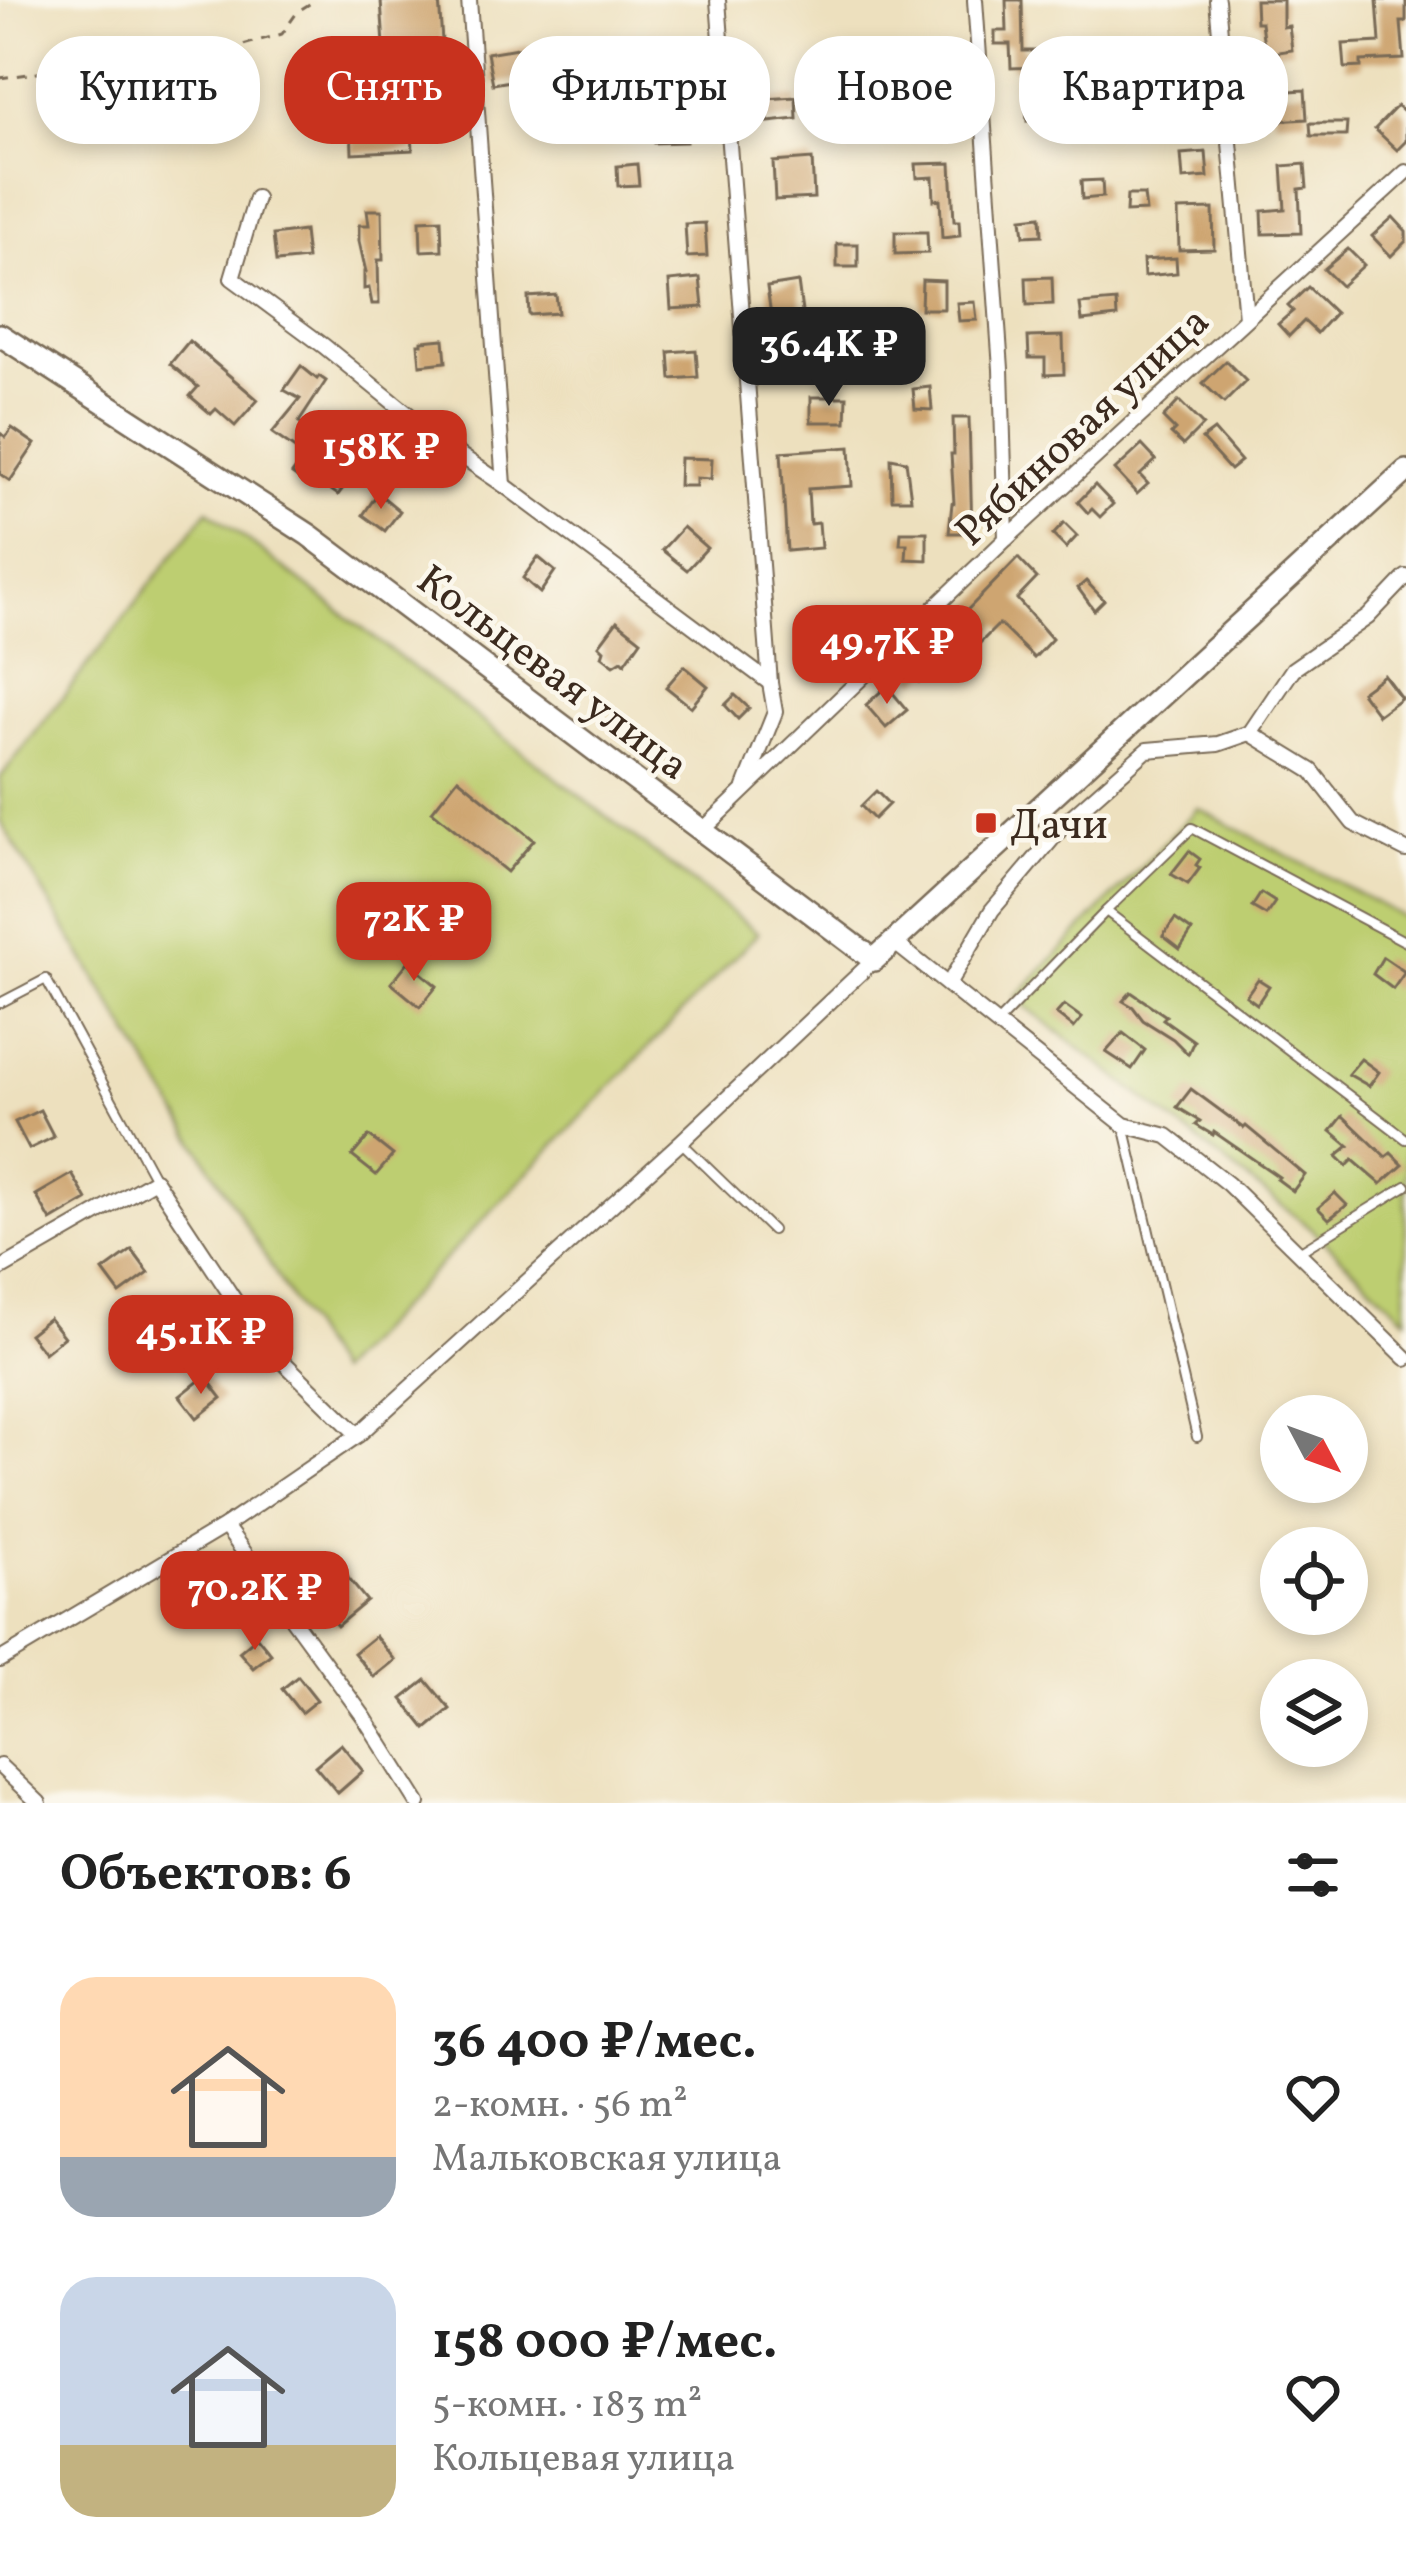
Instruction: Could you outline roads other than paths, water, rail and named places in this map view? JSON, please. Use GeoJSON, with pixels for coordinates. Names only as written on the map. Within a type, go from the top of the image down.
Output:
{"type":"FeatureCollection","features":[{"type":"Feature","properties":{"kind":"street"},"geometry":{"type":"LineString","coordinates":[[469,0],[504,485]]}},
{"type":"Feature","properties":{"kind":"street"},"geometry":{"type":"LineString","coordinates":[[718,0],[775,712],[743,792]]}},
{"type":"Feature","properties":{"kind":"street"},"geometry":{"type":"LineString","coordinates":[[975,0],[1000,368],[1006,538]]}},
{"type":"Feature","properties":{"kind":"street"},"geometry":{"type":"LineString","coordinates":[[1217,0],[1246,318]]}},
{"type":"Feature","properties":{"kind":"street","name":"Рябиновая улица"},"geometry":{"type":"LineString","coordinates":[[702,832],[1006,538],[1406,172]]}},
{"type":"Feature","properties":{"kind":"street"},"geometry":{"type":"LineString","coordinates":[[256,198],[232,278],[451,449],[770,683]]}},
{"type":"Feature","properties":{"kind":"street","name":"Кольцевая улица"},"geometry":{"type":"LineString","coordinates":[[0,335],[309,536],[874,960]]}},
{"type":"Feature","properties":{"kind":"street"},"geometry":{"type":"LineString","coordinates":[[0,1660],[226,1526],[358,1435],[1406,471]]}},
{"type":"Feature","properties":{"kind":"street"},"geometry":{"type":"LineString","coordinates":[[948,985],[992,910],[1070,819],[1147,750],[1219,744],[1250,733],[1293,668],[1368,617],[1406,577]]}},
{"type":"Feature","properties":{"kind":"street"},"geometry":{"type":"LineString","coordinates":[[1250,733],[1312,772],[1353,823],[1406,850]]}},
{"type":"Feature","properties":{"kind":"street"},"geometry":{"type":"LineString","coordinates":[[895,943],[1124,1125],[1167,1136],[1228,1184],[1406,1358]]}},
{"type":"Feature","properties":{"kind":"street"},"geometry":{"type":"LineString","coordinates":[[0,1270],[155,1180],[260,1340],[358,1435]]}},
{"type":"Feature","properties":{"kind":"street"},"geometry":{"type":"LineString","coordinates":[[226,1526],[364,1717],[418,1803]]}},
{"type":"Feature","properties":{"kind":"street"},"geometry":{"type":"LineString","coordinates":[[0,1766],[39,1803]]}},
{"type":"Feature","properties":{"kind":"lane"},"geometry":{"type":"LineString","coordinates":[[996,1024],[1192,828],[1406,942]]}},
{"type":"Feature","properties":{"kind":"lane"},"geometry":{"type":"LineString","coordinates":[[1106,911],[1406,1139]]}},
{"type":"Feature","properties":{"kind":"lane"},"geometry":{"type":"LineString","coordinates":[[0,1003],[46,979],[155,1180]]}},
{"type":"Feature","properties":{"kind":"lane"},"geometry":{"type":"LineString","coordinates":[[1124,1125],[1197,1437]]}},
{"type":"Feature","properties":{"kind":"lane"},"geometry":{"type":"LineString","coordinates":[[681,1142],[772,1231]]}},
{"type":"Feature","properties":{"kind":"lane"},"geometry":{"type":"LineString","coordinates":[[1298,1253],[1406,1186]]}},
{"type":"Feature","properties":{"kind":"place","name":"Дачи"},"geometry":{"type":"Point","coordinates":[986,823]}}]}
